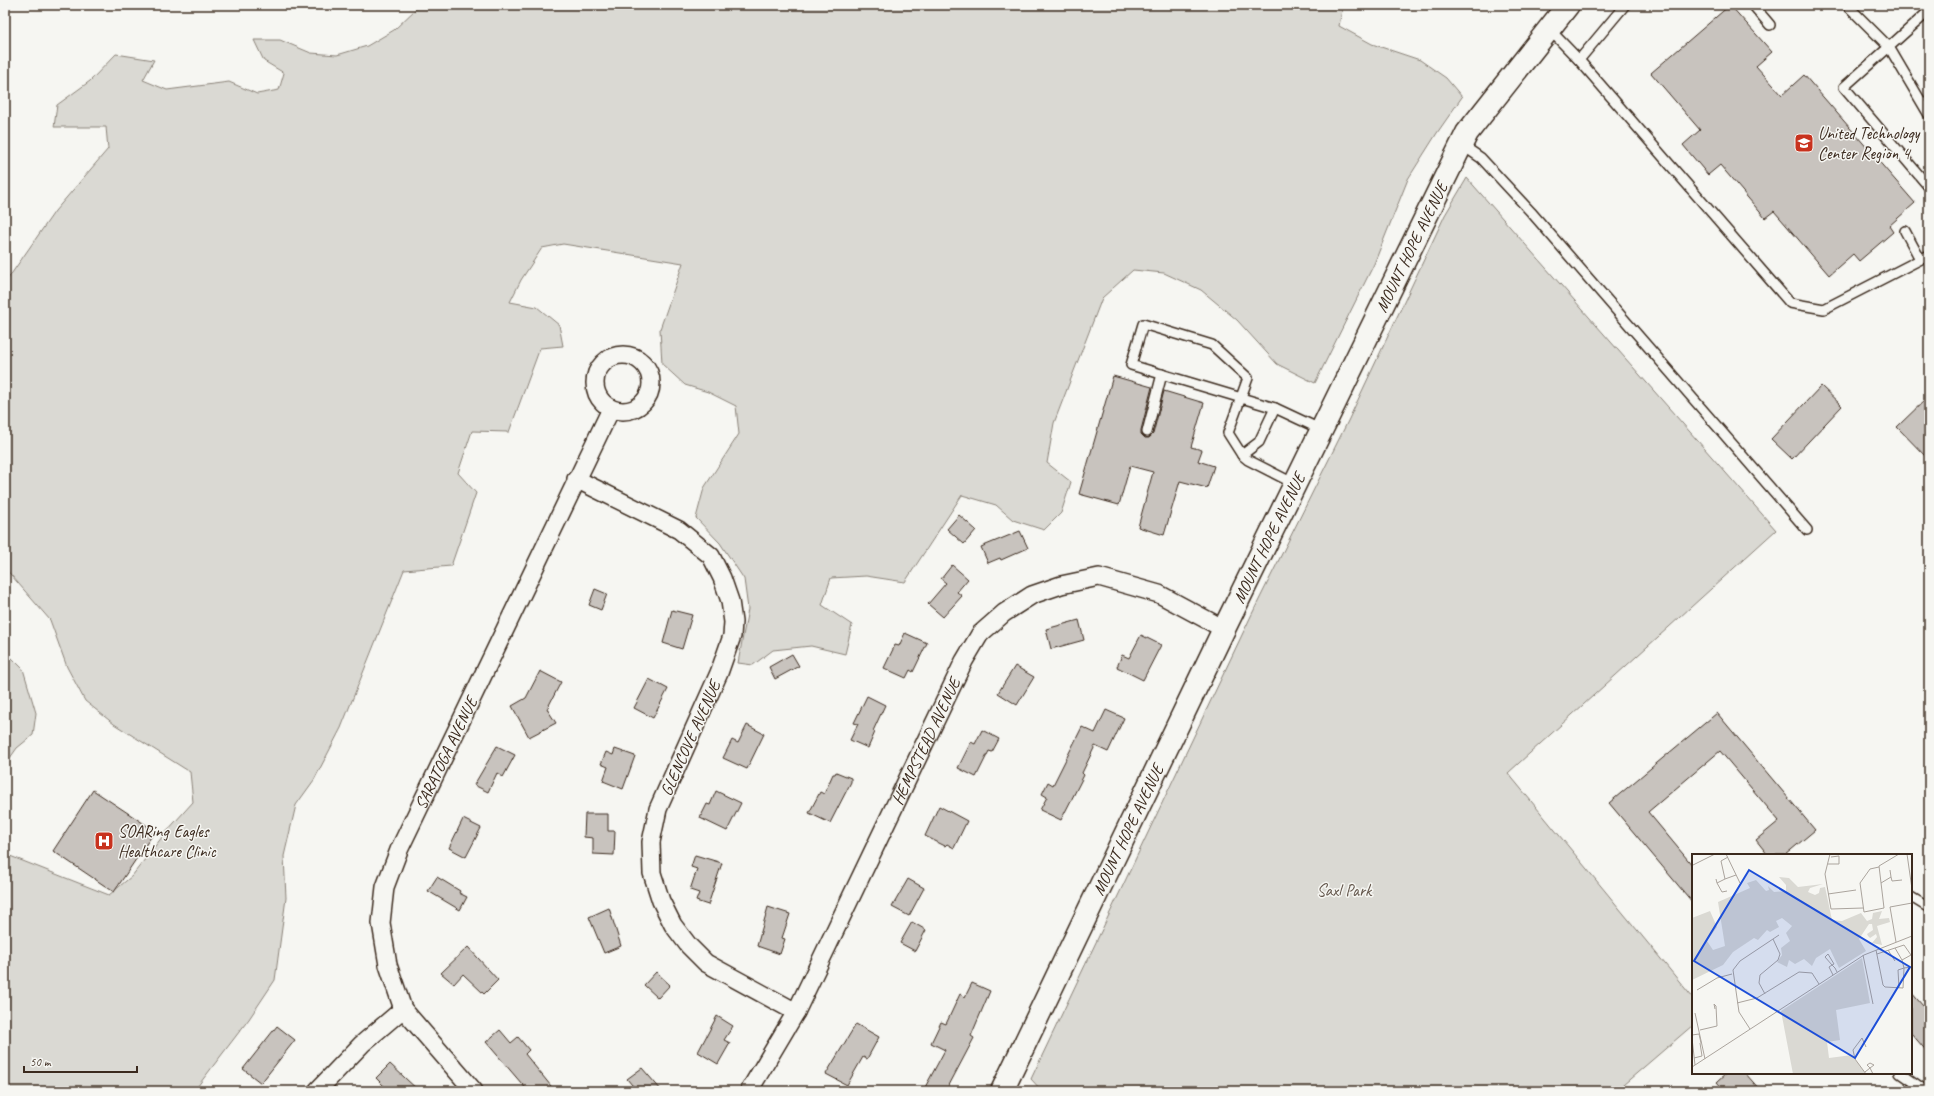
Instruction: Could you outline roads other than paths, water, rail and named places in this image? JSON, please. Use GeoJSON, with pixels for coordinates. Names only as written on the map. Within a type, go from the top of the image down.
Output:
{"type":"FeatureCollection","features":[{"type":"Feature","properties":{"kind":"street","name":"MOUNT HOPE AVENUE"},"geometry":{"type":"LineString","coordinates":[[1002,1091],[1224,628],[1468,133],[1568,5]]}},
{"type":"Feature","properties":{"kind":"street","name":"SARATOGA AVENUE"},"geometry":{"type":"LineString","coordinates":[[474,1091],[403,1009],[388,965],[381,922],[385,888],[399,850],[576,479],[611,409]]}},
{"type":"Feature","properties":{"kind":"street","name":"GLENCOVE AVENUE"},"geometry":{"type":"LineString","coordinates":[[576,479],[679,530],[710,556],[722,578],[730,601],[733,622],[732,636],[719,673],[658,809],[651,842],[652,873],[661,901],[672,925],[689,946],[706,963],[796,1012]]}},
{"type":"Feature","properties":{"kind":"street","name":"HEMPSTEAD AVENUE"},"geometry":{"type":"LineString","coordinates":[[749,1091],[796,1012],[964,661],[980,634],[1004,613],[1032,595],[1061,585],[1099,577],[1159,594],[1224,628]]}},
{"type":"Feature","properties":{"kind":"street"},"geometry":{"type":"LineString","coordinates":[[317,1091],[362,1044],[403,1009]]}},
{"type":"Feature","properties":{"kind":"lane"},"geometry":{"type":"LineString","coordinates":[[1579,60],[1625,5]]}},
{"type":"Feature","properties":{"kind":"lane"},"geometry":{"type":"LineString","coordinates":[[1752,5],[1770,26]]}},
{"type":"Feature","properties":{"kind":"lane"},"geometry":{"type":"LineString","coordinates":[[1847,5],[1889,47],[1929,115]]}},
{"type":"Feature","properties":{"kind":"lane"},"geometry":{"type":"LineString","coordinates":[[1929,11],[1844,87],[1929,187]]}},
{"type":"Feature","properties":{"kind":"lane"},"geometry":{"type":"LineString","coordinates":[[1550,29],[1579,60],[1790,303],[1824,309],[1925,257],[1904,231]]}},
{"type":"Feature","properties":{"kind":"lane"},"geometry":{"type":"LineString","coordinates":[[1462,145],[1481,158],[1531,212],[1807,530]]}},
{"type":"Feature","properties":{"kind":"lane"},"geometry":{"type":"LineString","coordinates":[[1295,484],[1248,460],[1242,454],[1228,433],[1241,397],[1248,378],[1212,345],[1143,324],[1131,365],[1241,397],[1275,408],[1322,430]]}},
{"type":"Feature","properties":{"kind":"lane"},"geometry":{"type":"LineString","coordinates":[[1147,432],[1162,374]]}},
{"type":"Feature","properties":{"kind":"lane"},"geometry":{"type":"LineString","coordinates":[[1242,454],[1260,442],[1275,408]]}},
{"type":"Feature","properties":{"kind":"lane"},"geometry":{"type":"LineString","coordinates":[[1912,898],[1929,908]]}},
{"type":"Feature","properties":{"kind":"lane"},"geometry":{"type":"LineString","coordinates":[[1901,1074],[1926,1091]]}},
{"type":"Feature","properties":{"kind":"place","name":"United Technology Center Region 4"},"geometry":{"type":"Point","coordinates":[1804,143]}},
{"type":"Feature","properties":{"kind":"place","name":"SOARing Eagles Healthcare Clinic"},"geometry":{"type":"Point","coordinates":[104,841]}},
{"type":"Feature","properties":{"kind":"park label","name":"Saxl Park"},"geometry":{"type":"Point","coordinates":[1344,890]}}]}
